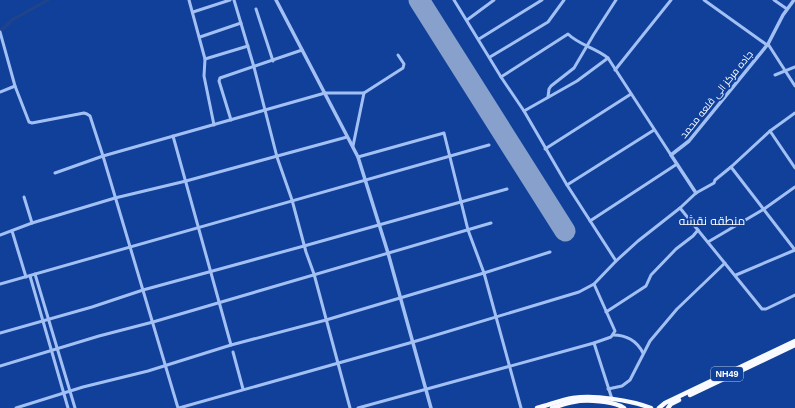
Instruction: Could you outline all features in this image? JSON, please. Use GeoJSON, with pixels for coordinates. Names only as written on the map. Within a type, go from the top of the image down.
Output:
{"type":"FeatureCollection","features":[{"type":"Feature","properties":{"kind":"highway","name":"NH49"},"geometry":{"type":"LineString","coordinates":[[659,408],[665,403],[795,341]]}},
{"type":"Feature","properties":{"kind":"highway","name":"NH49"},"geometry":{"type":"LineString","coordinates":[[668,408],[671,404],[679,400],[795,345]]}},
{"type":"Feature","properties":{"kind":"highway"},"geometry":{"type":"LineString","coordinates":[[537,408],[572,398],[587,397],[612,399],[651,408]]}},
{"type":"Feature","properties":{"kind":"highway"},"geometry":{"type":"LineString","coordinates":[[552,408],[582,401],[617,404],[624,408]]}},
{"type":"Feature","properties":{"kind":"street"},"geometry":{"type":"LineString","coordinates":[[189,0],[205,59],[204,76],[214,125]]}},
{"type":"Feature","properties":{"kind":"street"},"geometry":{"type":"LineString","coordinates":[[193,12],[230,0]]}},
{"type":"Feature","properties":{"kind":"street"},"geometry":{"type":"LineString","coordinates":[[234,0],[254,67],[277,157],[292,200],[304,246],[314,274],[350,408]]}},
{"type":"Feature","properties":{"kind":"street"},"geometry":{"type":"LineString","coordinates":[[276,0],[358,157],[388,253],[431,408]]}},
{"type":"Feature","properties":{"kind":"street"},"geometry":{"type":"LineString","coordinates":[[454,0],[468,20],[501,77],[524,111],[566,185],[616,261]]}},
{"type":"Feature","properties":{"kind":"street"},"geometry":{"type":"LineString","coordinates":[[468,20],[494,0]]}},
{"type":"Feature","properties":{"kind":"street"},"geometry":{"type":"LineString","coordinates":[[479,39],[542,0]]}},
{"type":"Feature","properties":{"kind":"street"},"geometry":{"type":"LineString","coordinates":[[490,57],[548,22],[564,0]]}},
{"type":"Feature","properties":{"kind":"street"},"geometry":{"type":"LineString","coordinates":[[548,97],[551,86],[574,68],[616,0]]}},
{"type":"Feature","properties":{"kind":"street"},"geometry":{"type":"LineString","coordinates":[[616,70],[671,0]]}},
{"type":"Feature","properties":{"kind":"street"},"geometry":{"type":"LineString","coordinates":[[704,0],[768,44],[795,86]]}},
{"type":"Feature","properties":{"kind":"street"},"geometry":{"type":"LineString","coordinates":[[774,0],[787,9]]}},
{"type":"Feature","properties":{"kind":"street","name":"جاده مرکز الی قلعه محمد"},"geometry":{"type":"LineString","coordinates":[[671,154],[689,141],[768,44],[787,9],[794,0]]}},
{"type":"Feature","properties":{"kind":"street"},"geometry":{"type":"LineString","coordinates":[[256,9],[273,61]]}},
{"type":"Feature","properties":{"kind":"street"},"geometry":{"type":"LineString","coordinates":[[200,37],[241,23]]}},
{"type":"Feature","properties":{"kind":"street"},"geometry":{"type":"LineString","coordinates":[[0,33],[15,86],[29,122],[32,123],[70,115],[88,114],[90,116],[104,156],[178,408],[339,364],[579,292],[594,284],[638,241],[680,208],[696,193],[714,183],[715,180],[770,131],[795,113]]}},
{"type":"Feature","properties":{"kind":"street"},"geometry":{"type":"LineString","coordinates":[[501,77],[568,34],[587,46],[604,54],[696,193]]}},
{"type":"Feature","properties":{"kind":"street"},"geometry":{"type":"LineString","coordinates":[[205,59],[248,46]]}},
{"type":"Feature","properties":{"kind":"street"},"geometry":{"type":"LineString","coordinates":[[231,120],[219,79],[220,78],[302,50]]}},
{"type":"Feature","properties":{"kind":"street"},"geometry":{"type":"LineString","coordinates":[[55,173],[104,156],[325,94],[364,93],[403,68],[404,64],[398,54]]}},
{"type":"Feature","properties":{"kind":"street"},"geometry":{"type":"LineString","coordinates":[[524,111],[577,81],[608,58]]}},
{"type":"Feature","properties":{"kind":"street"},"geometry":{"type":"LineString","coordinates":[[775,75],[795,67]]}},
{"type":"Feature","properties":{"kind":"street"},"geometry":{"type":"LineString","coordinates":[[0,92],[15,86]]}},
{"type":"Feature","properties":{"kind":"street"},"geometry":{"type":"LineString","coordinates":[[353,147],[364,93]]}},
{"type":"Feature","properties":{"kind":"street"},"geometry":{"type":"LineString","coordinates":[[545,149],[631,94]]}},
{"type":"Feature","properties":{"kind":"street"},"geometry":{"type":"LineString","coordinates":[[566,185],[654,130]]}},
{"type":"Feature","properties":{"kind":"street"},"geometry":{"type":"LineString","coordinates":[[770,131],[795,168]]}},
{"type":"Feature","properties":{"kind":"street"},"geometry":{"type":"LineString","coordinates":[[358,157],[443,133],[450,155],[468,230],[484,273],[521,408]]}},
{"type":"Feature","properties":{"kind":"street"},"geometry":{"type":"LineString","coordinates":[[173,136],[232,345]]}},
{"type":"Feature","properties":{"kind":"street"},"geometry":{"type":"LineString","coordinates":[[0,235],[32,223],[116,198],[277,157],[347,137]]}},
{"type":"Feature","properties":{"kind":"street"},"geometry":{"type":"LineString","coordinates":[[0,284],[489,145]]}},
{"type":"Feature","properties":{"kind":"street"},"geometry":{"type":"LineString","coordinates":[[590,221],[678,164]]}},
{"type":"Feature","properties":{"kind":"street"},"geometry":{"type":"LineString","coordinates":[[731,167],[795,250],[736,275]]}},
{"type":"Feature","properties":{"kind":"street"},"geometry":{"type":"LineString","coordinates":[[708,242],[764,209],[795,187]]}},
{"type":"Feature","properties":{"kind":"street"},"geometry":{"type":"LineString","coordinates":[[0,333],[143,290],[507,189]]}},
{"type":"Feature","properties":{"kind":"street"},"geometry":{"type":"LineString","coordinates":[[24,197],[32,223]]}},
{"type":"Feature","properties":{"kind":"street"},"geometry":{"type":"LineString","coordinates":[[680,208],[736,275],[762,309],[766,309],[795,295]]}},
{"type":"Feature","properties":{"kind":"street"},"geometry":{"type":"LineString","coordinates":[[0,366],[491,223]]}},
{"type":"Feature","properties":{"kind":"street"},"geometry":{"type":"LineString","coordinates":[[606,312],[646,286],[651,275],[676,249],[693,236],[698,230]]}},
{"type":"Feature","properties":{"kind":"street"},"geometry":{"type":"LineString","coordinates":[[12,231],[43,320],[68,408]]}},
{"type":"Feature","properties":{"kind":"street"},"geometry":{"type":"LineString","coordinates":[[16,408],[232,345],[326,320],[550,252]]}},
{"type":"Feature","properties":{"kind":"street"},"geometry":{"type":"LineString","coordinates":[[608,389],[622,386],[630,380],[650,341],[677,309],[725,263]]}},
{"type":"Feature","properties":{"kind":"street"},"geometry":{"type":"LineString","coordinates":[[35,274],[75,408]]}},
{"type":"Feature","properties":{"kind":"street"},"geometry":{"type":"LineString","coordinates":[[594,284],[615,331],[613,335]]}},
{"type":"Feature","properties":{"kind":"street"},"geometry":{"type":"LineString","coordinates":[[358,408],[594,343],[613,335],[620,335],[633,341],[643,353]]}},
{"type":"Feature","properties":{"kind":"street"},"geometry":{"type":"LineString","coordinates":[[594,343],[612,399]]}},
{"type":"Feature","properties":{"kind":"street"},"geometry":{"type":"LineString","coordinates":[[233,352],[244,389]]}},
{"type":"Feature","properties":{"kind":"waterway"},"geometry":{"type":"LineString","coordinates":[[0,30],[12,20],[48,0]]}},
{"type":"Feature","properties":{"kind":"runway"},"geometry":{"type":"LineString","coordinates":[[419,0],[565,231]]}},
{"type":"Feature","properties":{"kind":"district","name":"منطقه نقشه"},"geometry":{"type":"Point","coordinates":[712,221]}}]}
